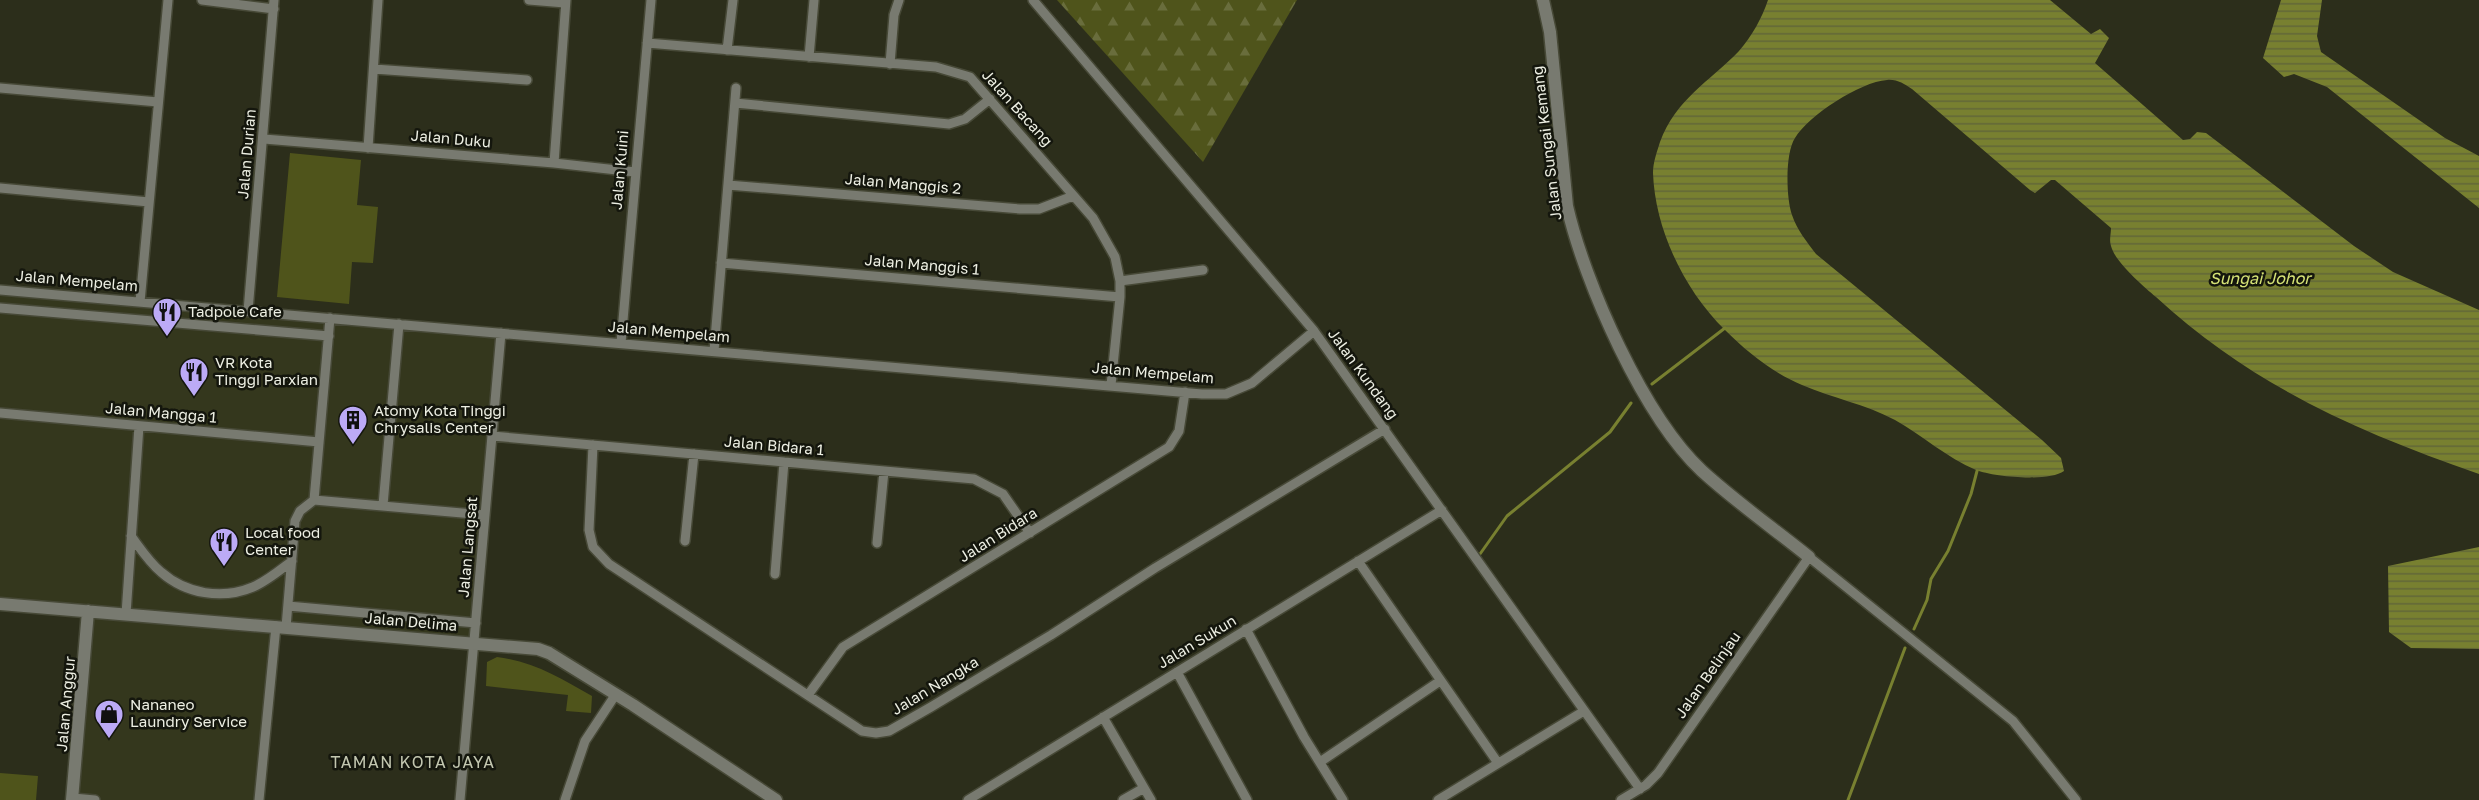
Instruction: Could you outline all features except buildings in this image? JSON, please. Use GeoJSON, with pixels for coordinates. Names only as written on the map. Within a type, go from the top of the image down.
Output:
{"type":"FeatureCollection","features":[{"type":"Feature","properties":{"kind":"street"},"geometry":{"type":"LineString","coordinates":[[140,302],[168,0]]}},
{"type":"Feature","properties":{"kind":"street"},"geometry":{"type":"LineString","coordinates":[[202,0],[274,4]]}},
{"type":"Feature","properties":{"kind":"street"},"geometry":{"type":"LineString","coordinates":[[368,148],[378,0]]}},
{"type":"Feature","properties":{"kind":"street"},"geometry":{"type":"LineString","coordinates":[[530,0],[566,1],[554,163]]}},
{"type":"Feature","properties":{"kind":"street","name":"Jalan Kuini"},"geometry":{"type":"LineString","coordinates":[[621,343],[651,0]]}},
{"type":"Feature","properties":{"kind":"street"},"geometry":{"type":"LineString","coordinates":[[727,50],[733,0]]}},
{"type":"Feature","properties":{"kind":"street"},"geometry":{"type":"LineString","coordinates":[[808,57],[814,0]]}},
{"type":"Feature","properties":{"kind":"street"},"geometry":{"type":"LineString","coordinates":[[890,64],[894,15],[899,0]]}},
{"type":"Feature","properties":{"kind":"street","name":"Jalan Kundang"},"geometry":{"type":"LineString","coordinates":[[1034,0],[1314,332],[1640,789]]}},
{"type":"Feature","properties":{"kind":"street","name":"Jalan Sungai Kemang"},"geometry":{"type":"LineString","coordinates":[[1543,0],[1550,32],[1567,206],[1573,231],[1605,314],[1657,414],[1675,441],[1702,471],[1809,557]]}},
{"type":"Feature","properties":{"kind":"street","name":"Jalan Durian"},"geometry":{"type":"LineString","coordinates":[[248,311],[274,4]]}},
{"type":"Feature","properties":{"kind":"street","name":"Jalan Bacang"},"geometry":{"type":"LineString","coordinates":[[647,43],[936,68],[970,77],[1093,218],[1115,257],[1120,281],[1120,297],[1111,385]]}},
{"type":"Feature","properties":{"kind":"street"},"geometry":{"type":"LineString","coordinates":[[374,69],[527,80]]}},
{"type":"Feature","properties":{"kind":"street"},"geometry":{"type":"LineString","coordinates":[[0,88],[158,102]]}},
{"type":"Feature","properties":{"kind":"street"},"geometry":{"type":"LineString","coordinates":[[714,351],[736,88]]}},
{"type":"Feature","properties":{"kind":"street"},"geometry":{"type":"LineString","coordinates":[[735,104],[940,124],[964,119],[990,99]]}},
{"type":"Feature","properties":{"kind":"street","name":"Jalan Duku"},"geometry":{"type":"LineString","coordinates":[[264,139],[635,172]]}},
{"type":"Feature","properties":{"kind":"street","name":"Jalan Manggis 2"},"geometry":{"type":"LineString","coordinates":[[728,185],[1020,209],[1039,209],[1073,196]]}},
{"type":"Feature","properties":{"kind":"street"},"geometry":{"type":"LineString","coordinates":[[0,188],[149,202]]}},
{"type":"Feature","properties":{"kind":"street","name":"Jalan Manggis 1"},"geometry":{"type":"LineString","coordinates":[[721,263],[1120,297]]}},
{"type":"Feature","properties":{"kind":"street"},"geometry":{"type":"LineString","coordinates":[[1120,281],[1203,270]]}},
{"type":"Feature","properties":{"kind":"street","name":"Jalan Mempelam"},"geometry":{"type":"LineString","coordinates":[[0,290],[1226,394],[1252,383],[1314,332]]}},
{"type":"Feature","properties":{"kind":"street"},"geometry":{"type":"LineString","coordinates":[[0,308],[329,336]]}},
{"type":"Feature","properties":{"kind":"street"},"geometry":{"type":"LineString","coordinates":[[315,500],[330,318]]}},
{"type":"Feature","properties":{"kind":"street"},"geometry":{"type":"LineString","coordinates":[[383,505],[399,324]]}},
{"type":"Feature","properties":{"kind":"street","name":"Jalan Langsat"},"geometry":{"type":"LineString","coordinates":[[460,800],[501,333]]}},
{"type":"Feature","properties":{"kind":"street","name":"Jalan Bidara"},"geometry":{"type":"LineString","coordinates":[[808,695],[843,647],[1169,447],[1179,431],[1185,392]]}},
{"type":"Feature","properties":{"kind":"street","name":"Jalan Mangga 1"},"geometry":{"type":"LineString","coordinates":[[0,413],[320,442]]}},
{"type":"Feature","properties":{"kind":"street"},"geometry":{"type":"LineString","coordinates":[[126,614],[139,426]]}},
{"type":"Feature","properties":{"kind":"street","name":"Jalan Nangka"},"geometry":{"type":"LineString","coordinates":[[593,445],[589,530],[593,548],[609,564],[862,731],[876,733],[889,731],[1051,635],[1155,568],[1385,429]]}},
{"type":"Feature","properties":{"kind":"street","name":"Jalan Bidara 1"},"geometry":{"type":"LineString","coordinates":[[492,436],[974,479],[1002,494],[1030,533]]}},
{"type":"Feature","properties":{"kind":"street"},"geometry":{"type":"LineString","coordinates":[[685,541],[694,454]]}},
{"type":"Feature","properties":{"kind":"street"},"geometry":{"type":"LineString","coordinates":[[775,574],[784,462]]}},
{"type":"Feature","properties":{"kind":"street"},"geometry":{"type":"LineString","coordinates":[[877,543],[884,471]]}},
{"type":"Feature","properties":{"kind":"street"},"geometry":{"type":"LineString","coordinates":[[259,800],[281,627],[288,606],[295,521],[300,512],[315,500],[485,515]]}},
{"type":"Feature","properties":{"kind":"street","name":"Jalan Sukun"},"geometry":{"type":"LineString","coordinates":[[968,800],[1442,510]]}},
{"type":"Feature","properties":{"kind":"street"},"geometry":{"type":"LineString","coordinates":[[131,536],[162,573],[178,584],[207,593],[238,592],[254,586],[292,561]]}},
{"type":"Feature","properties":{"kind":"street"},"geometry":{"type":"LineString","coordinates":[[1809,557],[2013,721],[2076,800]]}},
{"type":"Feature","properties":{"kind":"street","name":"Jalan Belinjau"},"geometry":{"type":"LineString","coordinates":[[1621,800],[1640,789],[1658,773],[1809,557]]}},
{"type":"Feature","properties":{"kind":"street"},"geometry":{"type":"LineString","coordinates":[[1358,561],[1498,763]]}},
{"type":"Feature","properties":{"kind":"street","name":"Jalan Delima"},"geometry":{"type":"LineString","coordinates":[[0,604],[538,649],[549,653],[615,694],[776,800]]}},
{"type":"Feature","properties":{"kind":"street","name":"Jalan Delima"},"geometry":{"type":"LineString","coordinates":[[288,606],[476,623]]}},
{"type":"Feature","properties":{"kind":"street","name":"Jalan Anggur"},"geometry":{"type":"LineString","coordinates":[[73,799],[88,611]]}},
{"type":"Feature","properties":{"kind":"street"},"geometry":{"type":"LineString","coordinates":[[1246,629],[1343,800]]}},
{"type":"Feature","properties":{"kind":"street"},"geometry":{"type":"LineString","coordinates":[[1177,672],[1247,800]]}},
{"type":"Feature","properties":{"kind":"street"},"geometry":{"type":"LineString","coordinates":[[1320,762],[1440,681]]}},
{"type":"Feature","properties":{"kind":"street"},"geometry":{"type":"LineString","coordinates":[[565,800],[585,741],[615,694]]}},
{"type":"Feature","properties":{"kind":"street"},"geometry":{"type":"LineString","coordinates":[[1438,800],[1584,711]]}},
{"type":"Feature","properties":{"kind":"street"},"geometry":{"type":"LineString","coordinates":[[1103,717],[1151,800]]}},
{"type":"Feature","properties":{"kind":"street"},"geometry":{"type":"LineString","coordinates":[[1123,800],[1144,788]]}},
{"type":"Feature","properties":{"kind":"street"},"geometry":{"type":"LineString","coordinates":[[73,799],[95,800]]}},
{"type":"Feature","properties":{"kind":"shaded area"},"geometry":{"type":"Polygon","coordinates":[[[0,286],[505,329],[477,650],[279,632],[263,800],[67,800],[82,616],[0,609],[0,286]]]}},
{"type":"Feature","properties":{"kind":"green space"},"geometry":{"type":"Polygon","coordinates":[[[1057,0],[1297,0],[1203,162],[1057,0]]]}},
{"type":"Feature","properties":{"kind":"green space"},"geometry":{"type":"Polygon","coordinates":[[[290,153],[361,160],[357,205],[378,207],[373,263],[352,262],[349,304],[277,297],[290,153]]]}},
{"type":"Feature","properties":{"kind":"green space"},"geometry":{"type":"Polygon","coordinates":[[[497,657],[535,667],[592,696],[591,713],[566,711],[568,695],[486,686],[487,662],[497,657]]]}},
{"type":"Feature","properties":{"kind":"green space"},"geometry":{"type":"Polygon","coordinates":[[[0,773],[38,776],[36,800],[0,800],[0,773]]]}},
{"type":"Feature","properties":{"kind":"water","name":"Sungai Johor"},"geometry":{"type":"Polygon","coordinates":[[[1768,0],[2050,0],[2091,34],[2100,29],[2109,38],[2095,63],[2183,140],[2190,139],[2197,132],[2206,133],[2354,246],[2393,272],[2479,310],[2479,474],[2348,423],[2268,381],[2230,356],[2193,328],[2130,273],[2111,246],[2111,228],[2055,180],[2051,180],[2035,193],[2030,190],[1912,89],[1894,80],[1876,82],[1836,101],[1811,120],[1795,138],[1789,154],[1788,176],[1790,207],[1794,220],[1802,236],[1816,254],[2042,440],[2061,458],[2064,471],[2034,477],[1984,473],[1955,459],[1895,420],[1802,385],[1771,368],[1751,354],[1725,330],[1710,314],[1685,278],[1674,258],[1659,216],[1653,173],[1660,142],[1675,114],[1694,92],[1744,45],[1756,27],[1768,0]]]}},
{"type":"Feature","properties":{"kind":"water"},"geometry":{"type":"Polygon","coordinates":[[[2281,0],[2322,0],[2317,36],[2321,52],[2445,138],[2479,156],[2479,208],[2327,87],[2294,74],[2284,77],[2263,58],[2281,0]]]}},
{"type":"Feature","properties":{"kind":"water"},"geometry":{"type":"Polygon","coordinates":[[[2479,547],[2479,649],[2411,648],[2389,632],[2388,566],[2479,547]]]}},
{"type":"Feature","properties":{"kind":"waterway"},"geometry":{"type":"LineString","coordinates":[[1652,384],[1725,328]]}},
{"type":"Feature","properties":{"kind":"waterway"},"geometry":{"type":"LineString","coordinates":[[1480,554],[1507,516],[1610,432],[1631,403]]}},
{"type":"Feature","properties":{"kind":"waterway"},"geometry":{"type":"LineString","coordinates":[[1914,629],[1927,600],[1931,579],[1948,551],[1971,494],[1977,471]]}},
{"type":"Feature","properties":{"kind":"waterway"},"geometry":{"type":"LineString","coordinates":[[1848,800],[1905,648]]}},
{"type":"Feature","properties":{"kind":"place","name":"Tadpole Cafe"},"geometry":{"type":"Point","coordinates":[167,338]}},
{"type":"Feature","properties":{"kind":"place","name":"VR Kota Tinggi Parxian"},"geometry":{"type":"Point","coordinates":[194,398]}},
{"type":"Feature","properties":{"kind":"place","name":"Atomy Kota Tinggi Chrysalis Center"},"geometry":{"type":"Point","coordinates":[353,446]}},
{"type":"Feature","properties":{"kind":"place","name":"Local food Center"},"geometry":{"type":"Point","coordinates":[224,568]}},
{"type":"Feature","properties":{"kind":"place","name":"Nananeo Laundry Service"},"geometry":{"type":"Point","coordinates":[109,740]}},
{"type":"Feature","properties":{"kind":"district","name":"TAMAN KOTA JAYA"},"geometry":{"type":"Point","coordinates":[413,762]}}]}
